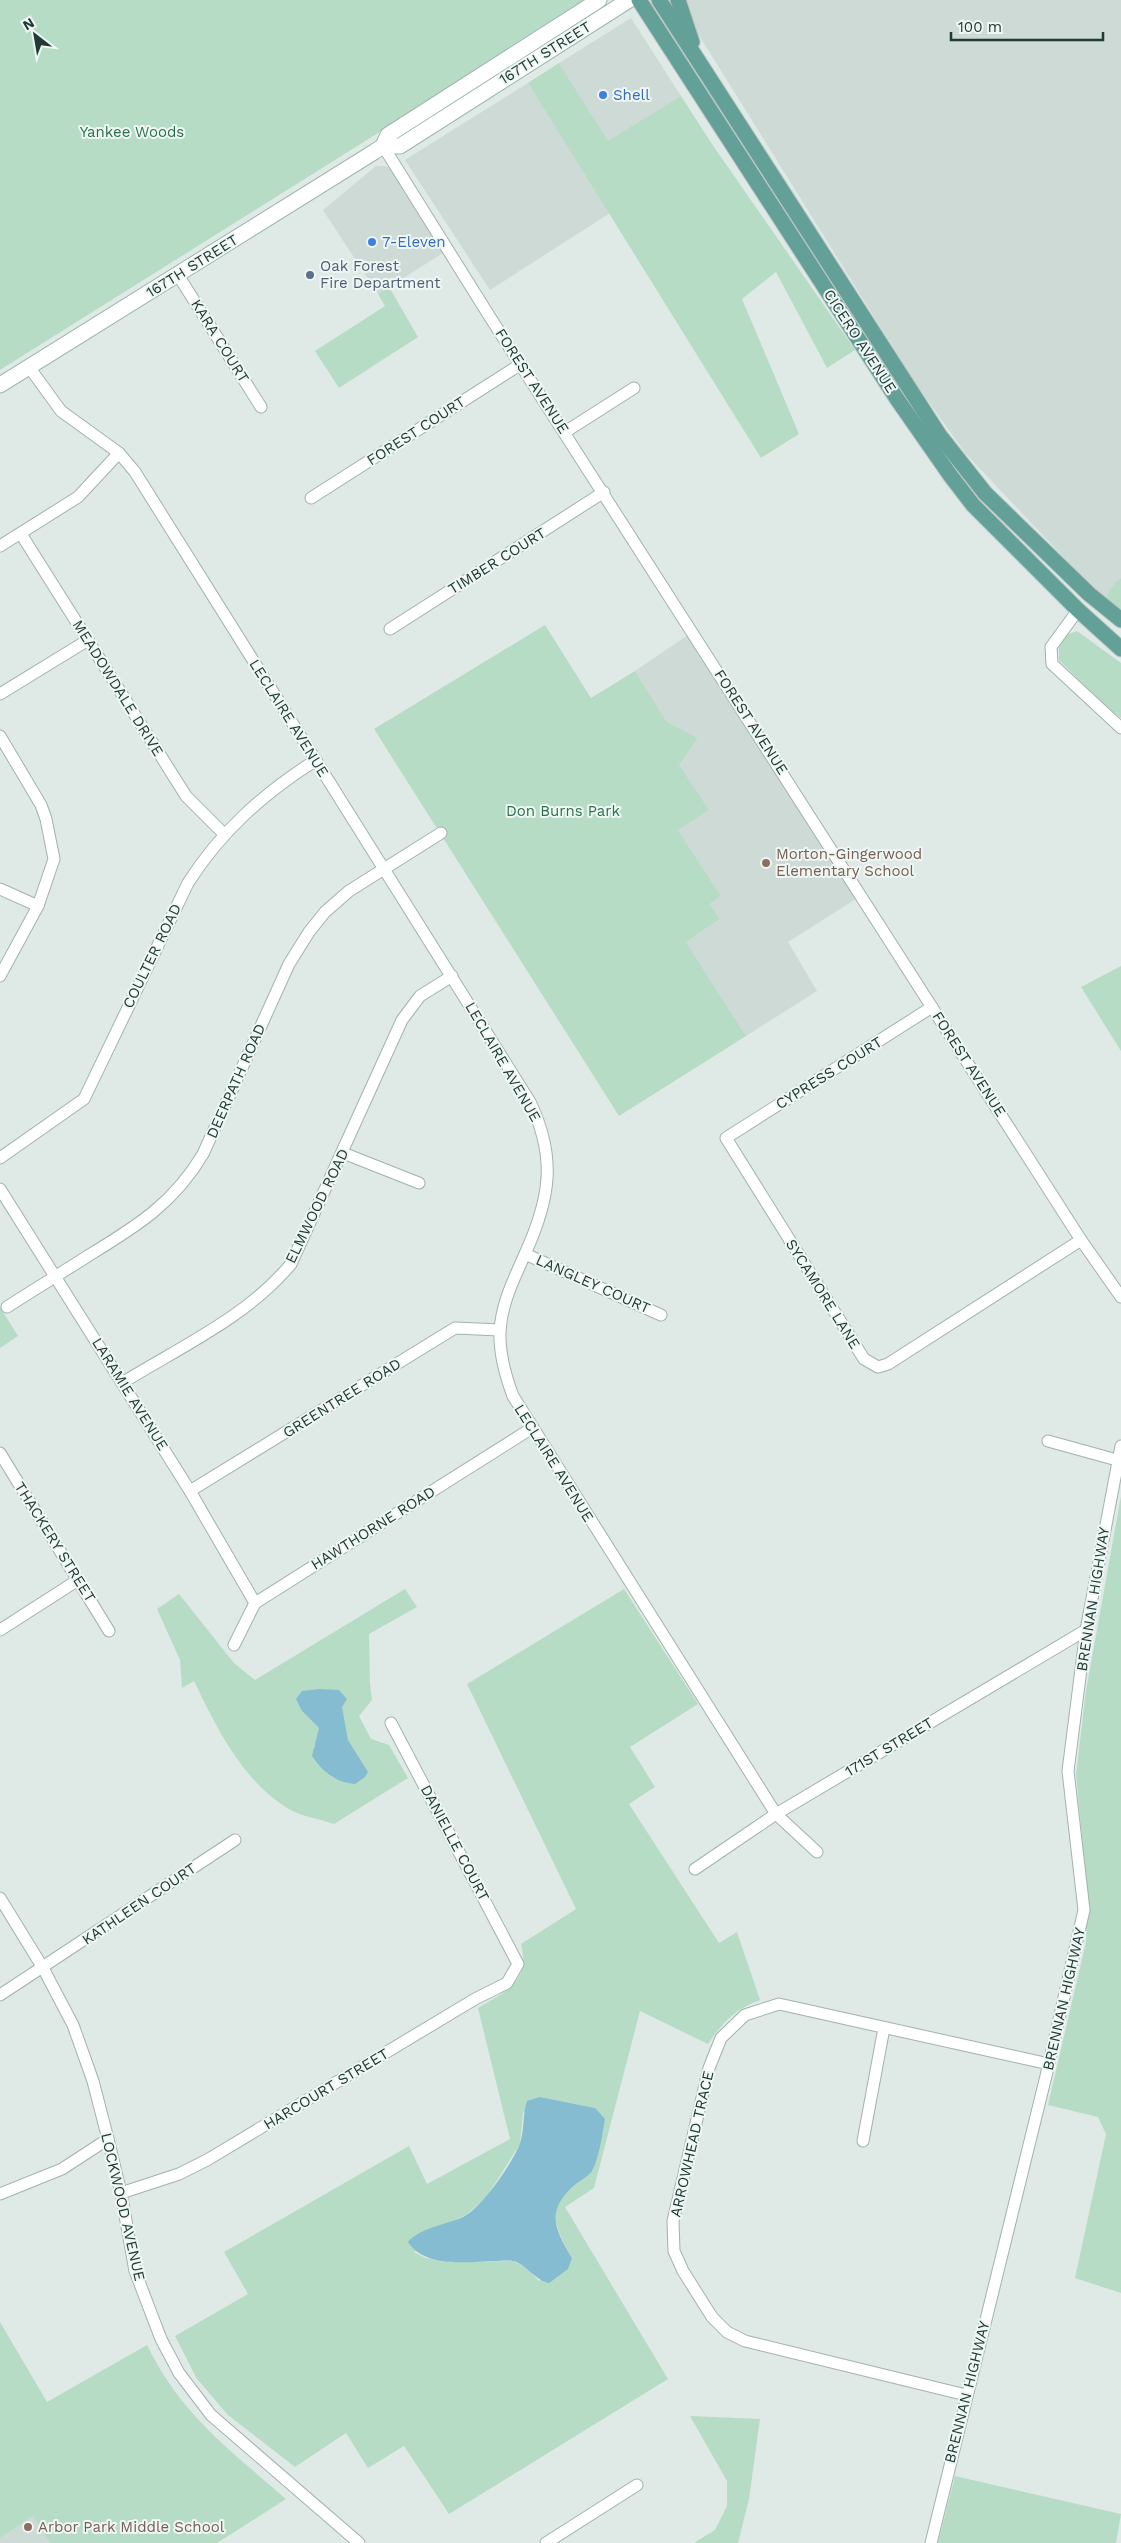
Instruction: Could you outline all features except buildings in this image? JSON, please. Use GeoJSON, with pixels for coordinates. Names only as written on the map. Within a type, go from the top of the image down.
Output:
{"type":"FeatureCollection","features":[{"type":"Feature","properties":{"kind":"main road","name":"167TH STREET"},"geometry":{"type":"LineString","coordinates":[[384,146],[388,136],[599,0]]}},
{"type":"Feature","properties":{"kind":"main road","name":"167TH STREET"},"geometry":{"type":"LineString","coordinates":[[0,385],[384,146],[400,146],[629,0]]}},
{"type":"Feature","properties":{"kind":"main road","name":"CICERO AVENUE"},"geometry":{"type":"LineString","coordinates":[[639,0],[897,399],[973,506],[1078,610],[1121,649]]}},
{"type":"Feature","properties":{"kind":"main road","name":"CICERO AVENUE"},"geometry":{"type":"LineString","coordinates":[[659,0],[702,70],[940,436],[985,493],[1090,594],[1121,620]]}},
{"type":"Feature","properties":{"kind":"main road"},"geometry":{"type":"LineString","coordinates":[[678,0],[702,70]]}},
{"type":"Feature","properties":{"kind":"main road"},"geometry":{"type":"LineString","coordinates":[[1078,610],[1090,594]]}},
{"type":"Feature","properties":{"kind":"street","name":"FOREST AVENUE"},"geometry":{"type":"LineString","coordinates":[[384,146],[521,364],[1081,1240],[1121,1297]]}},
{"type":"Feature","properties":{"kind":"street","name":"KARA COURT"},"geometry":{"type":"LineString","coordinates":[[178,275],[261,407]]}},
{"type":"Feature","properties":{"kind":"street","name":"FOREST COURT"},"geometry":{"type":"LineString","coordinates":[[311,498],[521,364]]}},
{"type":"Feature","properties":{"kind":"street","name":"LECLAIRE AVENUE"},"geometry":{"type":"LineString","coordinates":[[29,367],[61,411],[119,453],[135,472],[530,1102],[542,1130],[548,1162],[548,1184],[542,1213],[510,1286],[500,1330],[506,1378],[513,1396],[532,1428],[776,1814],[817,1852]]}},
{"type":"Feature","properties":{"kind":"street"},"geometry":{"type":"LineString","coordinates":[[565,432],[634,388]]}},
{"type":"Feature","properties":{"kind":"street"},"geometry":{"type":"LineString","coordinates":[[0,546],[83,493],[119,453]]}},
{"type":"Feature","properties":{"kind":"street","name":"TIMBER COURT"},"geometry":{"type":"LineString","coordinates":[[390,629],[604,492]]}},
{"type":"Feature","properties":{"kind":"street","name":"MEADOWDALE DRIVE"},"geometry":{"type":"LineString","coordinates":[[21,534],[186,796],[224,834]]}},
{"type":"Feature","properties":{"kind":"street"},"geometry":{"type":"LineString","coordinates":[[1078,610],[1051,647],[1052,664],[1121,728]]}},
{"type":"Feature","properties":{"kind":"street"},"geometry":{"type":"LineString","coordinates":[[0,694],[88,640]]}},
{"type":"Feature","properties":{"kind":"street"},"geometry":{"type":"LineString","coordinates":[[0,736],[41,805],[46,819],[54,859],[38,906],[0,976]]}},
{"type":"Feature","properties":{"kind":"street","name":"COULTER ROAD"},"geometry":{"type":"LineString","coordinates":[[0,1158],[84,1099],[188,883],[224,834],[266,794],[316,760]]}},
{"type":"Feature","properties":{"kind":"street","name":"DEERPATH ROAD"},"geometry":{"type":"LineString","coordinates":[[6,1307],[140,1224],[172,1197],[192,1173],[203,1154],[299,947],[318,920],[338,900],[384,868],[441,833]]}},
{"type":"Feature","properties":{"kind":"street"},"geometry":{"type":"LineString","coordinates":[[0,889],[38,906]]}},
{"type":"Feature","properties":{"kind":"street","name":"ELMWOOD ROAD"},"geometry":{"type":"LineString","coordinates":[[122,1383],[248,1307],[274,1285],[291,1264],[301,1246],[409,1009],[420,996],[452,976]]}},
{"type":"Feature","properties":{"kind":"street","name":"CYPRESS COURT"},"geometry":{"type":"LineString","coordinates":[[726,1138],[932,1007]]}},
{"type":"Feature","properties":{"kind":"street","name":"SYCAMORE LANE"},"geometry":{"type":"LineString","coordinates":[[726,1138],[864,1359],[878,1367],[888,1364],[1081,1240]]}},
{"type":"Feature","properties":{"kind":"street"},"geometry":{"type":"LineString","coordinates":[[343,1153],[419,1183]]}},
{"type":"Feature","properties":{"kind":"street","name":"LARAMIE AVENUE"},"geometry":{"type":"LineString","coordinates":[[0,1189],[190,1491],[255,1603]]}},
{"type":"Feature","properties":{"kind":"street","name":"LANGLEY COURT"},"geometry":{"type":"LineString","coordinates":[[525,1254],[661,1315]]}},
{"type":"Feature","properties":{"kind":"street","name":"GREENTREE ROAD"},"geometry":{"type":"LineString","coordinates":[[190,1491],[455,1328],[500,1330]]}},
{"type":"Feature","properties":{"kind":"street","name":"HAWTHORNE ROAD"},"geometry":{"type":"LineString","coordinates":[[255,1603],[532,1428]]}},
{"type":"Feature","properties":{"kind":"street"},"geometry":{"type":"LineString","coordinates":[[1048,1441],[1117,1460]]}},
{"type":"Feature","properties":{"kind":"street","name":"BRENNAN HIGHWAY"},"geometry":{"type":"LineString","coordinates":[[931,2543],[1049,2064],[1084,1910],[1068,1771],[1086,1630],[1121,1446]]}},
{"type":"Feature","properties":{"kind":"street","name":"THACKERY STREET"},"geometry":{"type":"LineString","coordinates":[[0,1453],[109,1631]]}},
{"type":"Feature","properties":{"kind":"street"},"geometry":{"type":"LineString","coordinates":[[0,1630],[78,1580]]}},
{"type":"Feature","properties":{"kind":"street"},"geometry":{"type":"LineString","coordinates":[[234,1645],[255,1603]]}},
{"type":"Feature","properties":{"kind":"street","name":"171ST STREET"},"geometry":{"type":"LineString","coordinates":[[695,1869],[776,1814],[1086,1630]]}},
{"type":"Feature","properties":{"kind":"street","name":"DANIELLE COURT"},"geometry":{"type":"LineString","coordinates":[[391,1723],[518,1964]]}},
{"type":"Feature","properties":{"kind":"street","name":"KATHLEEN COURT"},"geometry":{"type":"LineString","coordinates":[[0,1995],[236,1840]]}},
{"type":"Feature","properties":{"kind":"street","name":"LOCKWOOD AVENUE"},"geometry":{"type":"LineString","coordinates":[[0,1898],[43,1968],[73,2025],[93,2081],[108,2140],[121,2193],[135,2271],[161,2339],[179,2373],[212,2415],[359,2543]]}},
{"type":"Feature","properties":{"kind":"street","name":"HARCOURT STREET"},"geometry":{"type":"LineString","coordinates":[[121,2193],[179,2174],[207,2160],[475,1999],[507,1983],[518,1964]]}},
{"type":"Feature","properties":{"kind":"street","name":"ARROWHEAD TRACE"},"geometry":{"type":"LineString","coordinates":[[966,2395],[745,2341],[734,2336],[712,2318],[683,2272],[674,2251],[673,2221],[709,2068],[721,2038],[745,2015],[779,2004],[1049,2064]]}},
{"type":"Feature","properties":{"kind":"street"},"geometry":{"type":"LineString","coordinates":[[863,2141],[884,2028]]}},
{"type":"Feature","properties":{"kind":"street"},"geometry":{"type":"LineString","coordinates":[[0,2194],[62,2169],[108,2140]]}},
{"type":"Feature","properties":{"kind":"street"},"geometry":{"type":"LineString","coordinates":[[546,2543],[637,2485]]}},
{"type":"Feature","properties":{"kind":"shaded area"},"geometry":{"type":"Polygon","coordinates":[[[683,0],[1121,0],[1121,578],[1107,603],[965,453],[914,381],[692,24],[683,0]]]}},
{"type":"Feature","properties":{"kind":"shaded area"},"geometry":{"type":"Polygon","coordinates":[[[631,18],[681,96],[608,142],[559,63],[631,18]]]}},
{"type":"Feature","properties":{"kind":"shaded area"},"geometry":{"type":"Polygon","coordinates":[[[528,83],[610,213],[490,290],[405,160],[528,83]]]}},
{"type":"Feature","properties":{"kind":"shaded area"},"geometry":{"type":"Polygon","coordinates":[[[376,166],[385,166],[391,169],[443,253],[378,294],[323,210],[376,166]]]}},
{"type":"Feature","properties":{"kind":"shaded area","name":"Morton-Gingerwood Elementary School"},"geometry":{"type":"Polygon","coordinates":[[[688,635],[856,899],[788,942],[817,991],[746,1036],[686,942],[720,919],[710,904],[721,896],[678,830],[679,765],[698,738],[667,722],[635,671],[688,635]]]}},
{"type":"Feature","properties":{"kind":"shaded area","name":"Arbor Park Middle School"},"geometry":{"type":"Polygon","coordinates":[[[33,2516],[50,2543],[0,2543],[0,2538],[33,2516]]]}},
{"type":"Feature","properties":{"kind":"green space","name":"Yankee Woods"},"geometry":{"type":"Polygon","coordinates":[[[0,0],[590,0],[0,370],[0,0]]]}},
{"type":"Feature","properties":{"kind":"green space"},"geometry":{"type":"Polygon","coordinates":[[[559,63],[608,141],[681,96],[712,144],[855,350],[827,368],[776,272],[742,299],[799,434],[761,458],[528,83],[559,63]]]}},
{"type":"Feature","properties":{"kind":"green space"},"geometry":{"type":"Polygon","coordinates":[[[389,287],[418,337],[339,388],[315,351],[385,306],[378,294],[389,287]]]}},
{"type":"Feature","properties":{"kind":"green space"},"geometry":{"type":"Polygon","coordinates":[[[1121,578],[1121,614],[1107,603],[1111,589],[1121,578]]]}},
{"type":"Feature","properties":{"kind":"green space","name":"Don Burns Park"},"geometry":{"type":"Polygon","coordinates":[[[545,625],[591,698],[635,671],[667,722],[698,738],[679,765],[709,810],[678,830],[721,896],[710,904],[720,919],[686,942],[746,1036],[619,1116],[374,729],[545,625]]]}},
{"type":"Feature","properties":{"kind":"green space"},"geometry":{"type":"Polygon","coordinates":[[[1077,631],[1121,663],[1121,718],[1106,707],[1059,660],[1059,646],[1063,636],[1077,631]]]}},
{"type":"Feature","properties":{"kind":"green space"},"geometry":{"type":"Polygon","coordinates":[[[1121,966],[1121,1051],[1081,987],[1121,966]]]}},
{"type":"Feature","properties":{"kind":"green space"},"geometry":{"type":"Polygon","coordinates":[[[0,1307],[18,1336],[0,1348],[0,1307]]]}},
{"type":"Feature","properties":{"kind":"green space"},"geometry":{"type":"Polygon","coordinates":[[[1121,1496],[1121,2293],[1075,2278],[1106,2134],[1098,2117],[1048,2105],[1086,1942],[1087,1891],[1076,1774],[1086,1691],[1121,1496]]]}},
{"type":"Feature","properties":{"kind":"green space"},"geometry":{"type":"Polygon","coordinates":[[[405,1589],[417,1607],[369,1634],[372,1700],[359,1716],[371,1739],[389,1745],[408,1778],[334,1824],[287,1808],[256,1783],[243,1767],[221,1734],[194,1681],[182,1688],[180,1660],[157,1609],[179,1594],[234,1663],[255,1680],[405,1589]],[[341,1707],[302,1711],[319,1728],[318,1741],[313,1747],[367,1772],[348,1740],[341,1707]]]}},
{"type":"Feature","properties":{"kind":"green space"},"geometry":{"type":"Polygon","coordinates":[[[624,1589],[698,1704],[630,1747],[655,1787],[629,1804],[719,1943],[737,1932],[760,2000],[736,2012],[708,2044],[640,2011],[594,2188],[565,2207],[668,2379],[449,2514],[404,2446],[368,2468],[346,2433],[295,2467],[228,2415],[197,2379],[175,2336],[248,2294],[224,2252],[409,2146],[427,2184],[510,2139],[478,2008],[514,1984],[522,1968],[521,1944],[576,1909],[467,1684],[624,1589]],[[540,2097],[523,2113],[520,2144],[486,2198],[466,2215],[441,2226],[414,2252],[426,2258],[451,2262],[513,2261],[527,2268],[539,2281],[572,2258],[558,2228],[557,2208],[568,2191],[593,2170],[595,2108],[540,2097]]]}},
{"type":"Feature","properties":{"kind":"green space"},"geometry":{"type":"Polygon","coordinates":[[[0,2322],[47,2402],[147,2345],[175,2392],[208,2430],[286,2499],[217,2543],[50,2543],[33,2516],[0,2538],[0,2322]]]}},
{"type":"Feature","properties":{"kind":"green space"},"geometry":{"type":"Polygon","coordinates":[[[690,2416],[760,2419],[749,2499],[738,2543],[694,2543],[715,2530],[727,2506],[727,2481],[690,2416]]]}},
{"type":"Feature","properties":{"kind":"green space"},"geometry":{"type":"Polygon","coordinates":[[[955,2476],[1121,2514],[1116,2543],[938,2543],[955,2476]]]}},
{"type":"Feature","properties":{"kind":"water"},"geometry":{"type":"Polygon","coordinates":[[[320,1689],[339,1690],[347,1699],[342,1707],[348,1740],[368,1772],[365,1777],[355,1784],[341,1781],[330,1775],[312,1756],[319,1728],[302,1711],[296,1699],[302,1691],[320,1689]]]}},
{"type":"Feature","properties":{"kind":"water"},"geometry":{"type":"Polygon","coordinates":[[[540,2097],[595,2108],[605,2119],[599,2151],[592,2171],[566,2193],[556,2211],[557,2228],[572,2258],[568,2269],[549,2283],[539,2279],[523,2266],[513,2261],[447,2262],[435,2260],[415,2250],[408,2242],[413,2237],[426,2230],[463,2217],[487,2196],[519,2146],[527,2101],[540,2097]]]}},
{"type":"Feature","properties":{"kind":"place","name":"Shell"},"geometry":{"type":"Point","coordinates":[603,95]}},
{"type":"Feature","properties":{"kind":"place","name":"7-Eleven"},"geometry":{"type":"Point","coordinates":[372,242]}},
{"type":"Feature","properties":{"kind":"place","name":"Oak Forest Fire Department"},"geometry":{"type":"Point","coordinates":[310,275]}},
{"type":"Feature","properties":{"kind":"place","name":"Morton-Gingerwood Elementary School"},"geometry":{"type":"Point","coordinates":[766,863]}},
{"type":"Feature","properties":{"kind":"place","name":"Arbor Park Middle School"},"geometry":{"type":"Point","coordinates":[28,2527]}}]}
